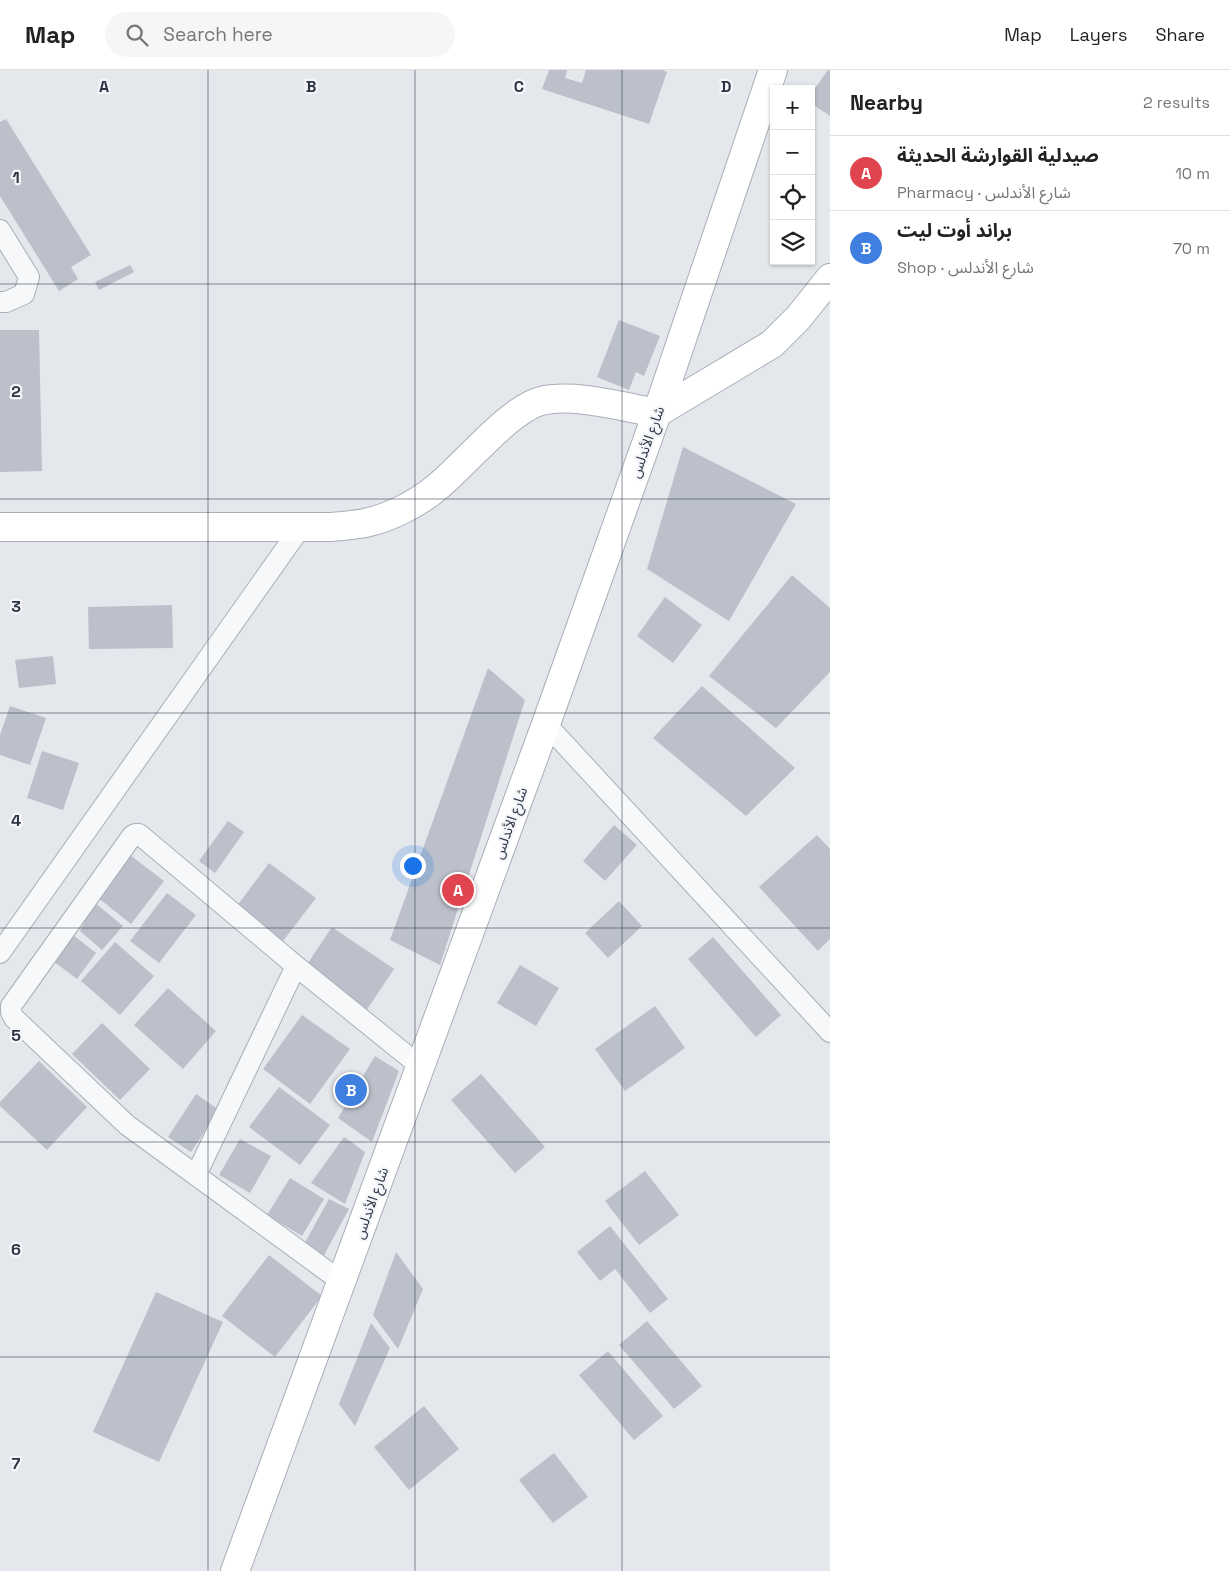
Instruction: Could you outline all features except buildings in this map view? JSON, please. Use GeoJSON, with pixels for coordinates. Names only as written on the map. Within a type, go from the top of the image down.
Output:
{"type":"FeatureCollection","features":[{"type":"Feature","properties":{"kind":"main road","name":"شارع الأندلس"},"geometry":{"type":"LineString","coordinates":[[234,1571],[546,724],[657,413],[773,70]]}},
{"type":"Feature","properties":{"kind":"main road"},"geometry":{"type":"LineString","coordinates":[[0,527],[331,527],[367,522],[402,510],[436,489],[498,430],[517,414],[538,402],[552,399],[572,399],[657,413],[772,344],[800,317],[830,278]]}},
{"type":"Feature","properties":{"kind":"street"},"geometry":{"type":"LineString","coordinates":[[0,230],[29,277],[24,294],[6,302],[0,302]]}},
{"type":"Feature","properties":{"kind":"street"},"geometry":{"type":"LineString","coordinates":[[0,953],[301,527]]}},
{"type":"Feature","properties":{"kind":"street"},"geometry":{"type":"LineString","coordinates":[[546,724],[830,1032]]}},
{"type":"Feature","properties":{"kind":"street"},"geometry":{"type":"LineString","coordinates":[[342,1282],[127,1125],[14,1018],[11,1006],[135,834],[139,834],[296,966],[420,1066]]}},
{"type":"Feature","properties":{"kind":"street"},"geometry":{"type":"LineString","coordinates":[[196,1175],[296,966]]}},
{"type":"Feature","properties":{"kind":"place","name":"صيدلية القوارشة الحديثة"},"geometry":{"type":"Point","coordinates":[458,890]}},
{"type":"Feature","properties":{"kind":"place","name":"براند أوت ليت"},"geometry":{"type":"Point","coordinates":[351,1090]}}]}
